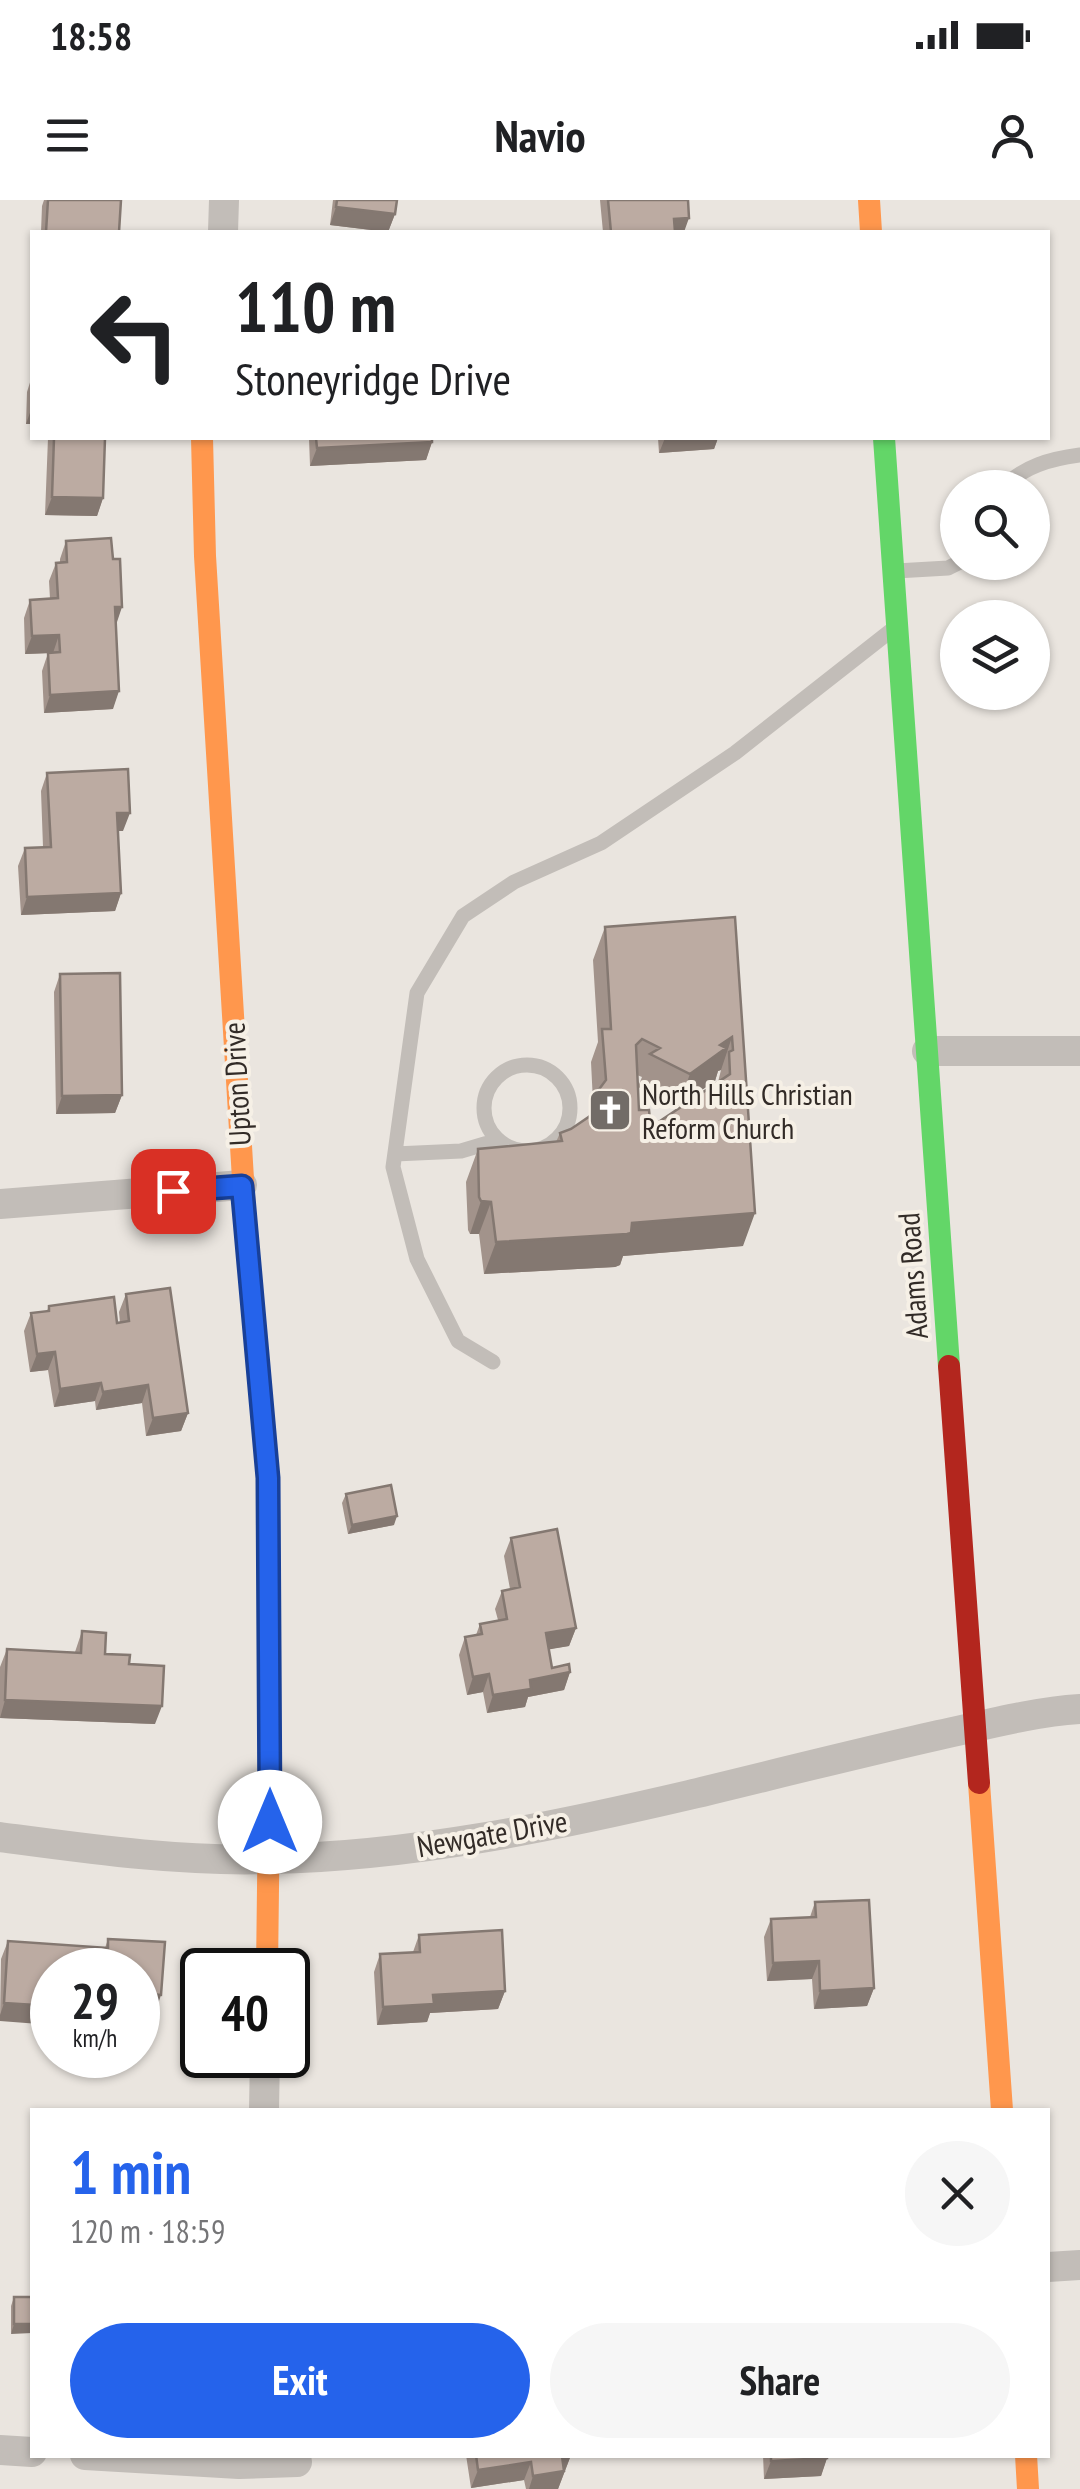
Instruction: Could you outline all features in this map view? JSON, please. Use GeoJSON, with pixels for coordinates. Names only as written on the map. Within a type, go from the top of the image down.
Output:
{"type":"FeatureCollection","features":[{"type":"Feature","properties":{"kind":"street"},"geometry":{"type":"LineString","coordinates":[[223,230],[224,200]]}},
{"type":"Feature","properties":{"kind":"street"},"geometry":{"type":"LineString","coordinates":[[870,200],[872,230]]}},
{"type":"Feature","properties":{"kind":"street","name":"Upton Drive"},"geometry":{"type":"LineString","coordinates":[[202,440],[242,1186],[268,1478],[268,1948]]}},
{"type":"Feature","properties":{"kind":"street","name":"Adams Road"},"geometry":{"type":"LineString","coordinates":[[884,440],[1002,2108]]}},
{"type":"Feature","properties":{"kind":"street"},"geometry":{"type":"LineString","coordinates":[[927,1051],[1080,1051]]}},
{"type":"Feature","properties":{"kind":"street"},"geometry":{"type":"LineString","coordinates":[[0,1204],[242,1186]]}},
{"type":"Feature","properties":{"kind":"street","name":"Newgate Drive"},"geometry":{"type":"LineString","coordinates":[[0,1837],[180,1858],[323,1857],[481,1838],[650,1804],[975,1727],[1080,1709]]}},
{"type":"Feature","properties":{"kind":"street"},"geometry":{"type":"LineString","coordinates":[[264,2108],[265,2078]]}},
{"type":"Feature","properties":{"kind":"street"},"geometry":{"type":"LineString","coordinates":[[1050,2267],[1080,2265]]}},
{"type":"Feature","properties":{"kind":"street"},"geometry":{"type":"LineString","coordinates":[[0,2450],[30,2452]]}},
{"type":"Feature","properties":{"kind":"street"},"geometry":{"type":"LineString","coordinates":[[136,2458],[298,2469]]}},
{"type":"Feature","properties":{"kind":"street"},"geometry":{"type":"LineString","coordinates":[[1026,2458],[1028,2489]]}},
{"type":"Feature","properties":{"kind":"lane"},"geometry":{"type":"LineString","coordinates":[[1025,470],[1080,455]]}},
{"type":"Feature","properties":{"kind":"lane"},"geometry":{"type":"LineString","coordinates":[[892,571],[940,568]]}},
{"type":"Feature","properties":{"kind":"lane"},"geometry":{"type":"LineString","coordinates":[[493,1362],[458,1341],[417,1260],[394,1167],[416,993],[462,916],[514,882],[601,843],[736,753],[896,627]]}},
{"type":"Feature","properties":{"kind":"lane"},"geometry":{"type":"LineString","coordinates":[[395,1154],[461,1151],[498,1140],[524,1151],[537,1150],[560,1136],[570,1110],[569,1097],[554,1075],[542,1068],[513,1067],[491,1085],[484,1114],[488,1128],[498,1140]]}},
{"type":"Feature","properties":{"kind":"building"},"geometry":{"type":"Polygon","coordinates":[[[48,200],[121,200],[119,230],[46,230],[48,200]]]}},
{"type":"Feature","properties":{"kind":"building"},"geometry":{"type":"Polygon","coordinates":[[[337,200],[397,200],[395,214],[336,207],[337,200]]]}},
{"type":"Feature","properties":{"kind":"building"},"geometry":{"type":"Polygon","coordinates":[[[608,200],[688,200],[689,218],[674,219],[675,230],[611,230],[608,200]]]}},
{"type":"Feature","properties":{"kind":"building"},"geometry":{"type":"Polygon","coordinates":[[[54,440],[105,440],[103,498],[52,497],[54,440]]]}},
{"type":"Feature","properties":{"kind":"building"},"geometry":{"type":"Polygon","coordinates":[[[316,440],[432,440],[432,442],[317,448],[316,440]]]}},
{"type":"Feature","properties":{"kind":"building"},"geometry":{"type":"Polygon","coordinates":[[[111,538],[113,559],[120,559],[122,607],[115,607],[119,691],[50,695],[48,653],[60,652],[59,635],[32,636],[30,600],[58,598],[56,563],[67,562],[66,541],[111,538]]]}},
{"type":"Feature","properties":{"kind":"building"},"geometry":{"type":"Polygon","coordinates":[[[128,769],[130,813],[117,813],[121,893],[27,897],[25,848],[51,847],[47,773],[128,769]]]}},
{"type":"Feature","properties":{"kind":"building","name":"North Hills Christian Reform Church"},"geometry":{"type":"Polygon","coordinates":[[[735,917],[755,1213],[632,1223],[631,1233],[627,1234],[496,1242],[491,1202],[479,1197],[478,1149],[562,1141],[560,1133],[590,1116],[597,1092],[606,1080],[602,1029],[611,1029],[605,927],[735,917]],[[732,1037],[720,1045],[726,1048],[690,1074],[650,1054],[660,1048],[642,1039],[636,1045],[639,1110],[649,1110],[650,1120],[657,1123],[730,1074],[729,1052],[733,1050],[732,1037]]]}},
{"type":"Feature","properties":{"kind":"building"},"geometry":{"type":"Polygon","coordinates":[[[120,973],[122,1095],[62,1096],[60,974],[120,973]]]}},
{"type":"Feature","properties":{"kind":"building"},"geometry":{"type":"Polygon","coordinates":[[[170,1288],[188,1413],[153,1418],[148,1385],[103,1392],[101,1383],[60,1389],[55,1352],[37,1354],[31,1313],[49,1311],[49,1306],[114,1297],[117,1323],[129,1321],[126,1294],[170,1288]]]}},
{"type":"Feature","properties":{"kind":"building"},"geometry":{"type":"Polygon","coordinates":[[[391,1485],[397,1516],[352,1525],[346,1494],[391,1485]]]}},
{"type":"Feature","properties":{"kind":"building"},"geometry":{"type":"Polygon","coordinates":[[[557,1529],[576,1628],[546,1633],[552,1668],[569,1664],[570,1672],[530,1680],[531,1689],[493,1695],[489,1674],[473,1677],[465,1637],[482,1634],[480,1624],[507,1619],[502,1591],[520,1587],[511,1538],[557,1529]]]}},
{"type":"Feature","properties":{"kind":"building"},"geometry":{"type":"Polygon","coordinates":[[[82,1631],[106,1633],[105,1654],[130,1655],[129,1664],[164,1666],[162,1706],[5,1700],[7,1649],[81,1653],[82,1631]]]}},
{"type":"Feature","properties":{"kind":"building"},"geometry":{"type":"Polygon","coordinates":[[[869,1900],[874,1988],[820,1991],[819,1961],[773,1963],[771,1919],[816,1917],[815,1902],[869,1900]]]}},
{"type":"Feature","properties":{"kind":"building"},"geometry":{"type":"Polygon","coordinates":[[[502,1930],[505,1991],[433,1995],[434,2004],[383,2007],[380,1954],[420,1952],[419,1935],[502,1930]]]}},
{"type":"Feature","properties":{"kind":"building"},"geometry":{"type":"Polygon","coordinates":[[[108,1939],[165,1942],[161,1995],[160,1948],[108,1948],[108,1939]]]}},
{"type":"Feature","properties":{"kind":"building"},"geometry":{"type":"Polygon","coordinates":[[[8,1941],[108,1948],[30,1948],[30,2005],[4,2003],[8,1941]]]}},
{"type":"Feature","properties":{"kind":"building"},"geometry":{"type":"Polygon","coordinates":[[[14,2297],[30,2297],[30,2324],[14,2324],[14,2297]]]}},
{"type":"Feature","properties":{"kind":"building"},"geometry":{"type":"Polygon","coordinates":[[[476,2458],[562,2458],[564,2471],[533,2476],[531,2462],[478,2470],[476,2458]]]}},
{"type":"Feature","properties":{"kind":"building"},"geometry":{"type":"Polygon","coordinates":[[[771,2458],[827,2458],[771,2461],[771,2458]]]}},
{"type":"Feature","properties":{"kind":"traffic: fast"},"geometry":{"type":"LineString","coordinates":[[884,440],[949,1366]]}},
{"type":"Feature","properties":{"kind":"traffic: fast"},"geometry":{"type":"LineString","coordinates":[[246,1228],[268,1478],[270,1723]]}},
{"type":"Feature","properties":{"kind":"traffic: slow"},"geometry":{"type":"LineString","coordinates":[[869,200],[871,230]]}},
{"type":"Feature","properties":{"kind":"traffic: slow"},"geometry":{"type":"LineString","coordinates":[[202,440],[205,556],[246,1228]]}},
{"type":"Feature","properties":{"kind":"traffic: slow"},"geometry":{"type":"LineString","coordinates":[[267,1948],[270,1723]]}},
{"type":"Feature","properties":{"kind":"traffic: slow"},"geometry":{"type":"LineString","coordinates":[[979,1783],[1002,2108]]}},
{"type":"Feature","properties":{"kind":"traffic: slow"},"geometry":{"type":"LineString","coordinates":[[1026,2458],[1028,2489]]}},
{"type":"Feature","properties":{"kind":"traffic: jam"},"geometry":{"type":"LineString","coordinates":[[949,1366],[979,1783]]}},
{"type":"Feature","properties":{"kind":"place","name":"North Hills Christian Reform Church"},"geometry":{"type":"Point","coordinates":[610,1110]}},
{"type":"Feature","properties":{"kind":"route"},"geometry":{"type":"LineString","coordinates":[[173,1191],[242,1186],[268,1478],[270,1822]]}}]}
